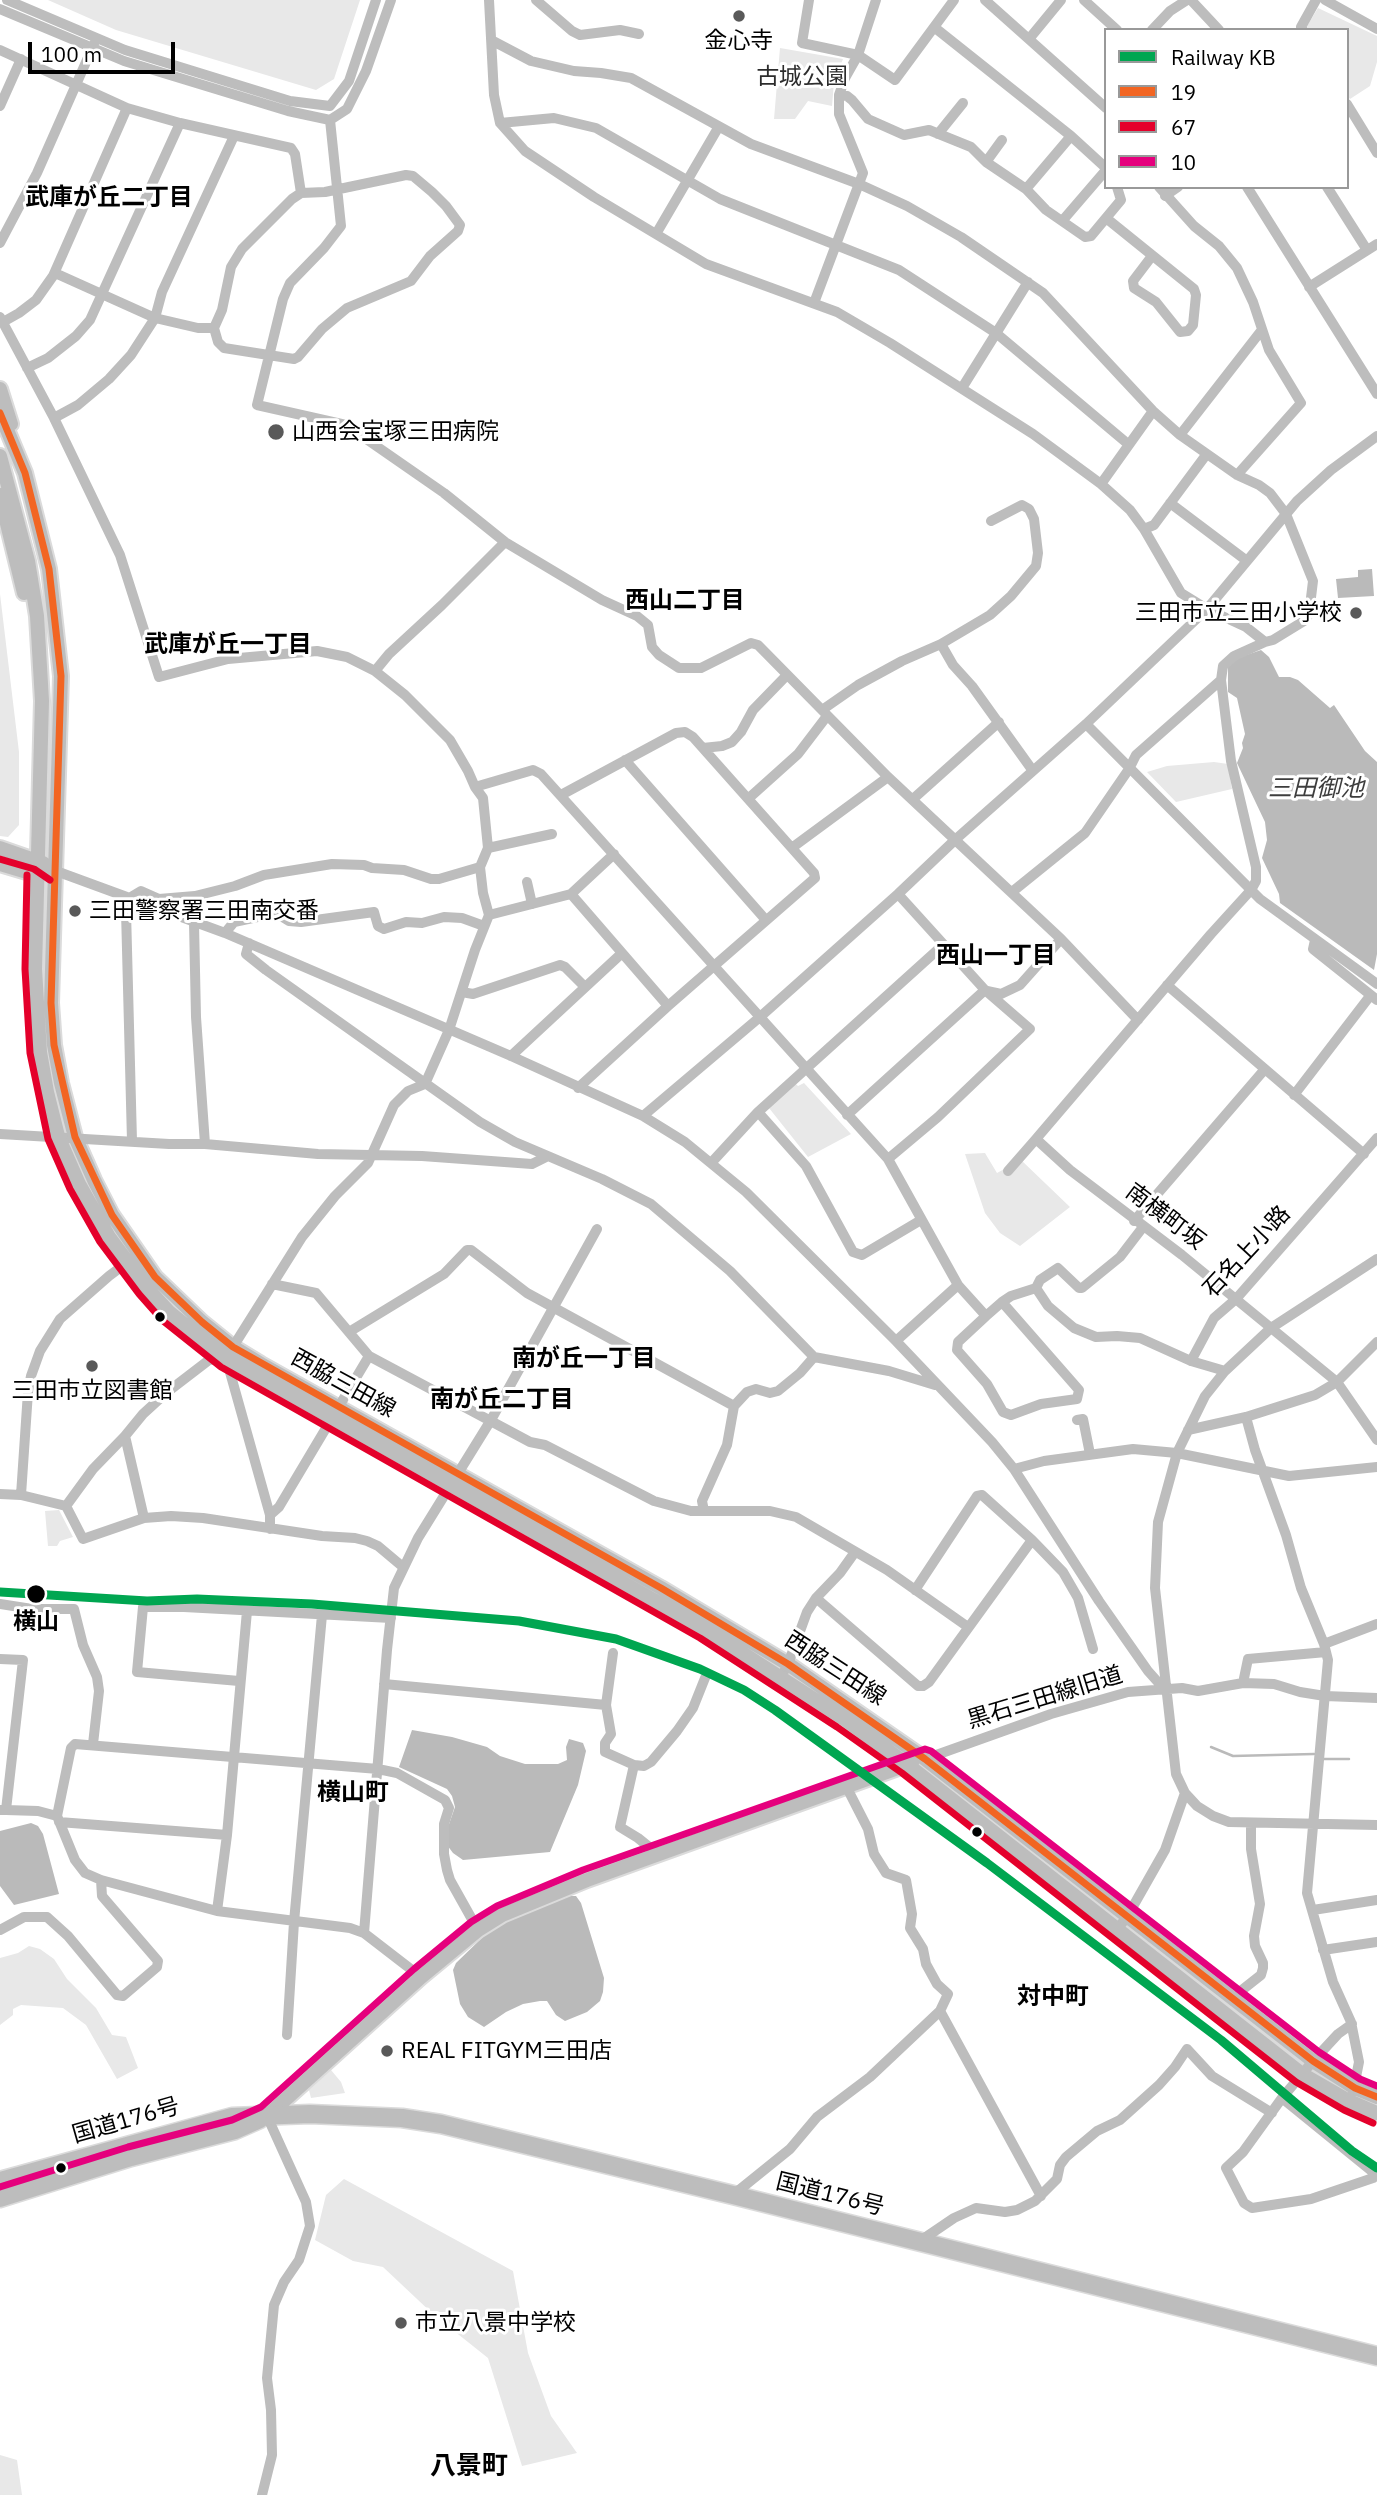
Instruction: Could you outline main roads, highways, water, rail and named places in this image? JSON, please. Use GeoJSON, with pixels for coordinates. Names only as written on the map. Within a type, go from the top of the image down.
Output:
{"type":"FeatureCollection","features":[{"type":"Feature","properties":{"kind":"highway","name":"国道176号"},"geometry":{"type":"LineString","coordinates":[[0,2181],[232,2117],[310,2114],[402,2118],[441,2124],[733,2195],[1377,2357]]}},
{"type":"Feature","properties":{"kind":"highway","name":"国道176号"},"geometry":{"type":"LineString","coordinates":[[0,2198],[131,2157],[235,2130],[267,2116]]}},
{"type":"Feature","properties":{"kind":"main road"},"geometry":{"type":"LineString","coordinates":[[0,389],[25,473]]}},
{"type":"Feature","properties":{"kind":"main road"},"geometry":{"type":"LineString","coordinates":[[0,413],[25,473]]}},
{"type":"Feature","properties":{"kind":"main road"},"geometry":{"type":"LineString","coordinates":[[0,456],[28,561],[37,617],[40,662]]}},
{"type":"Feature","properties":{"kind":"main road","name":"西脇三田線"},"geometry":{"type":"LineString","coordinates":[[25,473],[49,569],[61,676],[52,929],[51,1003],[54,1045],[75,1138],[133,1259]]}},
{"type":"Feature","properties":{"kind":"main road"},"geometry":{"type":"LineString","coordinates":[[0,495],[40,662]]}},
{"type":"Feature","properties":{"kind":"main road","name":"西脇三田線"},"geometry":{"type":"LineString","coordinates":[[40,662],[42,701],[35,969],[40,1052],[58,1136],[93,1210],[133,1259],[229,1352],[455,1481],[661,1588],[785,1671],[925,1759],[1122,1923]]}},
{"type":"Feature","properties":{"kind":"main road"},"geometry":{"type":"LineString","coordinates":[[0,848],[38,859],[56,871]]}},
{"type":"Feature","properties":{"kind":"main road"},"geometry":{"type":"LineString","coordinates":[[0,864],[37,875]]}},
{"type":"Feature","properties":{"kind":"main road","name":"西脇三田線"},"geometry":{"type":"LineString","coordinates":[[785,1671],[843,1718],[1122,1923]]}},
{"type":"Feature","properties":{"kind":"main road"},"geometry":{"type":"LineString","coordinates":[[267,2116],[421,1977],[478,1930],[523,1905],[925,1759]]}},
{"type":"Feature","properties":{"kind":"main road"},"geometry":{"type":"LineString","coordinates":[[1122,1923],[1235,2000],[1377,2113]]}},
{"type":"Feature","properties":{"kind":"main road"},"geometry":{"type":"LineString","coordinates":[[1122,1923],[1302,2074],[1352,2094],[1377,2097]]}},
{"type":"Feature","properties":{"kind":"main road"},"geometry":{"type":"LineString","coordinates":[[292,2092],[301,2108],[348,2116]]}},
{"type":"Feature","properties":{"kind":"main road"},"geometry":{"type":"LineString","coordinates":[[232,2117],[292,2092]]}},
{"type":"Feature","properties":{"kind":"water"},"geometry":{"type":"Polygon","coordinates":[[[1372,569],[1374,596],[1338,598],[1336,579],[1358,577],[1358,570],[1372,569]]]}},
{"type":"Feature","properties":{"kind":"water","name":"三田御池"},"geometry":{"type":"Polygon","coordinates":[[[1261,650],[1269,657],[1279,677],[1298,680],[1330,708],[1334,705],[1365,751],[1377,762],[1377,954],[1374,970],[1280,903],[1279,894],[1262,858],[1267,840],[1265,822],[1237,763],[1245,734],[1237,698],[1228,692],[1228,667],[1232,660],[1261,650]]]}},
{"type":"Feature","properties":{"kind":"water"},"geometry":{"type":"Polygon","coordinates":[[[412,1730],[487,1747],[500,1756],[525,1764],[558,1764],[567,1760],[566,1747],[569,1739],[583,1743],[586,1751],[578,1785],[550,1852],[463,1860],[453,1853],[447,1845],[448,1827],[455,1807],[452,1796],[447,1789],[399,1767],[412,1730]]]}},
{"type":"Feature","properties":{"kind":"water"},"geometry":{"type":"Polygon","coordinates":[[[31,1823],[38,1826],[43,1834],[59,1894],[14,1905],[0,1886],[0,1831],[31,1823]]]}},
{"type":"Feature","properties":{"kind":"water"},"geometry":{"type":"Polygon","coordinates":[[[569,1896],[576,1896],[581,1903],[604,1978],[600,2001],[587,2012],[565,2021],[556,2015],[547,2001],[523,2004],[484,2027],[468,2017],[460,2004],[453,1970],[456,1963],[488,1932],[519,1914],[569,1896]]]}},
{"type":"Feature","properties":{"kind":"waterway"},"geometry":{"type":"LineString","coordinates":[[1211,1747],[1233,1756],[1314,1754]]}},
{"type":"Feature","properties":{"kind":"waterway"},"geometry":{"type":"LineString","coordinates":[[1324,1759],[1349,1759]]}},
{"type":"Feature","properties":{"kind":"rail line","name":"KB"},"geometry":{"type":"LineString","coordinates":[[0,1592],[147,1601],[197,1599],[312,1604],[519,1621],[616,1639],[700,1669],[744,1690],[775,1710],[987,1863],[1221,2040],[1352,2151],[1377,2168]]}},
{"type":"Feature","properties":{"kind":"place","name":"金心寺"},"geometry":{"type":"Point","coordinates":[739,16]}},
{"type":"Feature","properties":{"kind":"place","name":"山西会宝塚三田病院"},"geometry":{"type":"Point","coordinates":[276,432]}},
{"type":"Feature","properties":{"kind":"place","name":"三田市立三田小学校"},"geometry":{"type":"Point","coordinates":[1356,613]}},
{"type":"Feature","properties":{"kind":"place","name":"三田警察署三田南交番"},"geometry":{"type":"Point","coordinates":[75,911]}},
{"type":"Feature","properties":{"kind":"place","name":"三田市立図書館"},"geometry":{"type":"Point","coordinates":[92,1366]}},
{"type":"Feature","properties":{"kind":"place","name":"横山"},"geometry":{"type":"Point","coordinates":[36,1594]}},
{"type":"Feature","properties":{"kind":"place","name":"REAL FITGYM三田店"},"geometry":{"type":"Point","coordinates":[387,2051]}},
{"type":"Feature","properties":{"kind":"place","name":"市立八景中学校"},"geometry":{"type":"Point","coordinates":[401,2323]}},
{"type":"Feature","properties":{"kind":"district","name":"武庫が丘二丁目"},"geometry":{"type":"Point","coordinates":[109,198]}},
{"type":"Feature","properties":{"kind":"district","name":"西山二丁目"},"geometry":{"type":"Point","coordinates":[685,601]}},
{"type":"Feature","properties":{"kind":"district","name":"武庫が丘一丁目"},"geometry":{"type":"Point","coordinates":[228,645]}},
{"type":"Feature","properties":{"kind":"district","name":"西山一丁目"},"geometry":{"type":"Point","coordinates":[996,956]}},
{"type":"Feature","properties":{"kind":"district","name":"南が丘一丁目"},"geometry":{"type":"Point","coordinates":[584,1359]}},
{"type":"Feature","properties":{"kind":"district","name":"南が丘二丁目"},"geometry":{"type":"Point","coordinates":[502,1400]}},
{"type":"Feature","properties":{"kind":"district","name":"横山町"},"geometry":{"type":"Point","coordinates":[353,1793]}},
{"type":"Feature","properties":{"kind":"district","name":"対中町"},"geometry":{"type":"Point","coordinates":[1053,1997]}},
{"type":"Feature","properties":{"kind":"district","name":"八景町"},"geometry":{"type":"Point","coordinates":[469,2466]}},
{"type":"Feature","properties":{"kind":"park label","name":"古城公園"},"geometry":{"type":"Point","coordinates":[802,77]}}]}
